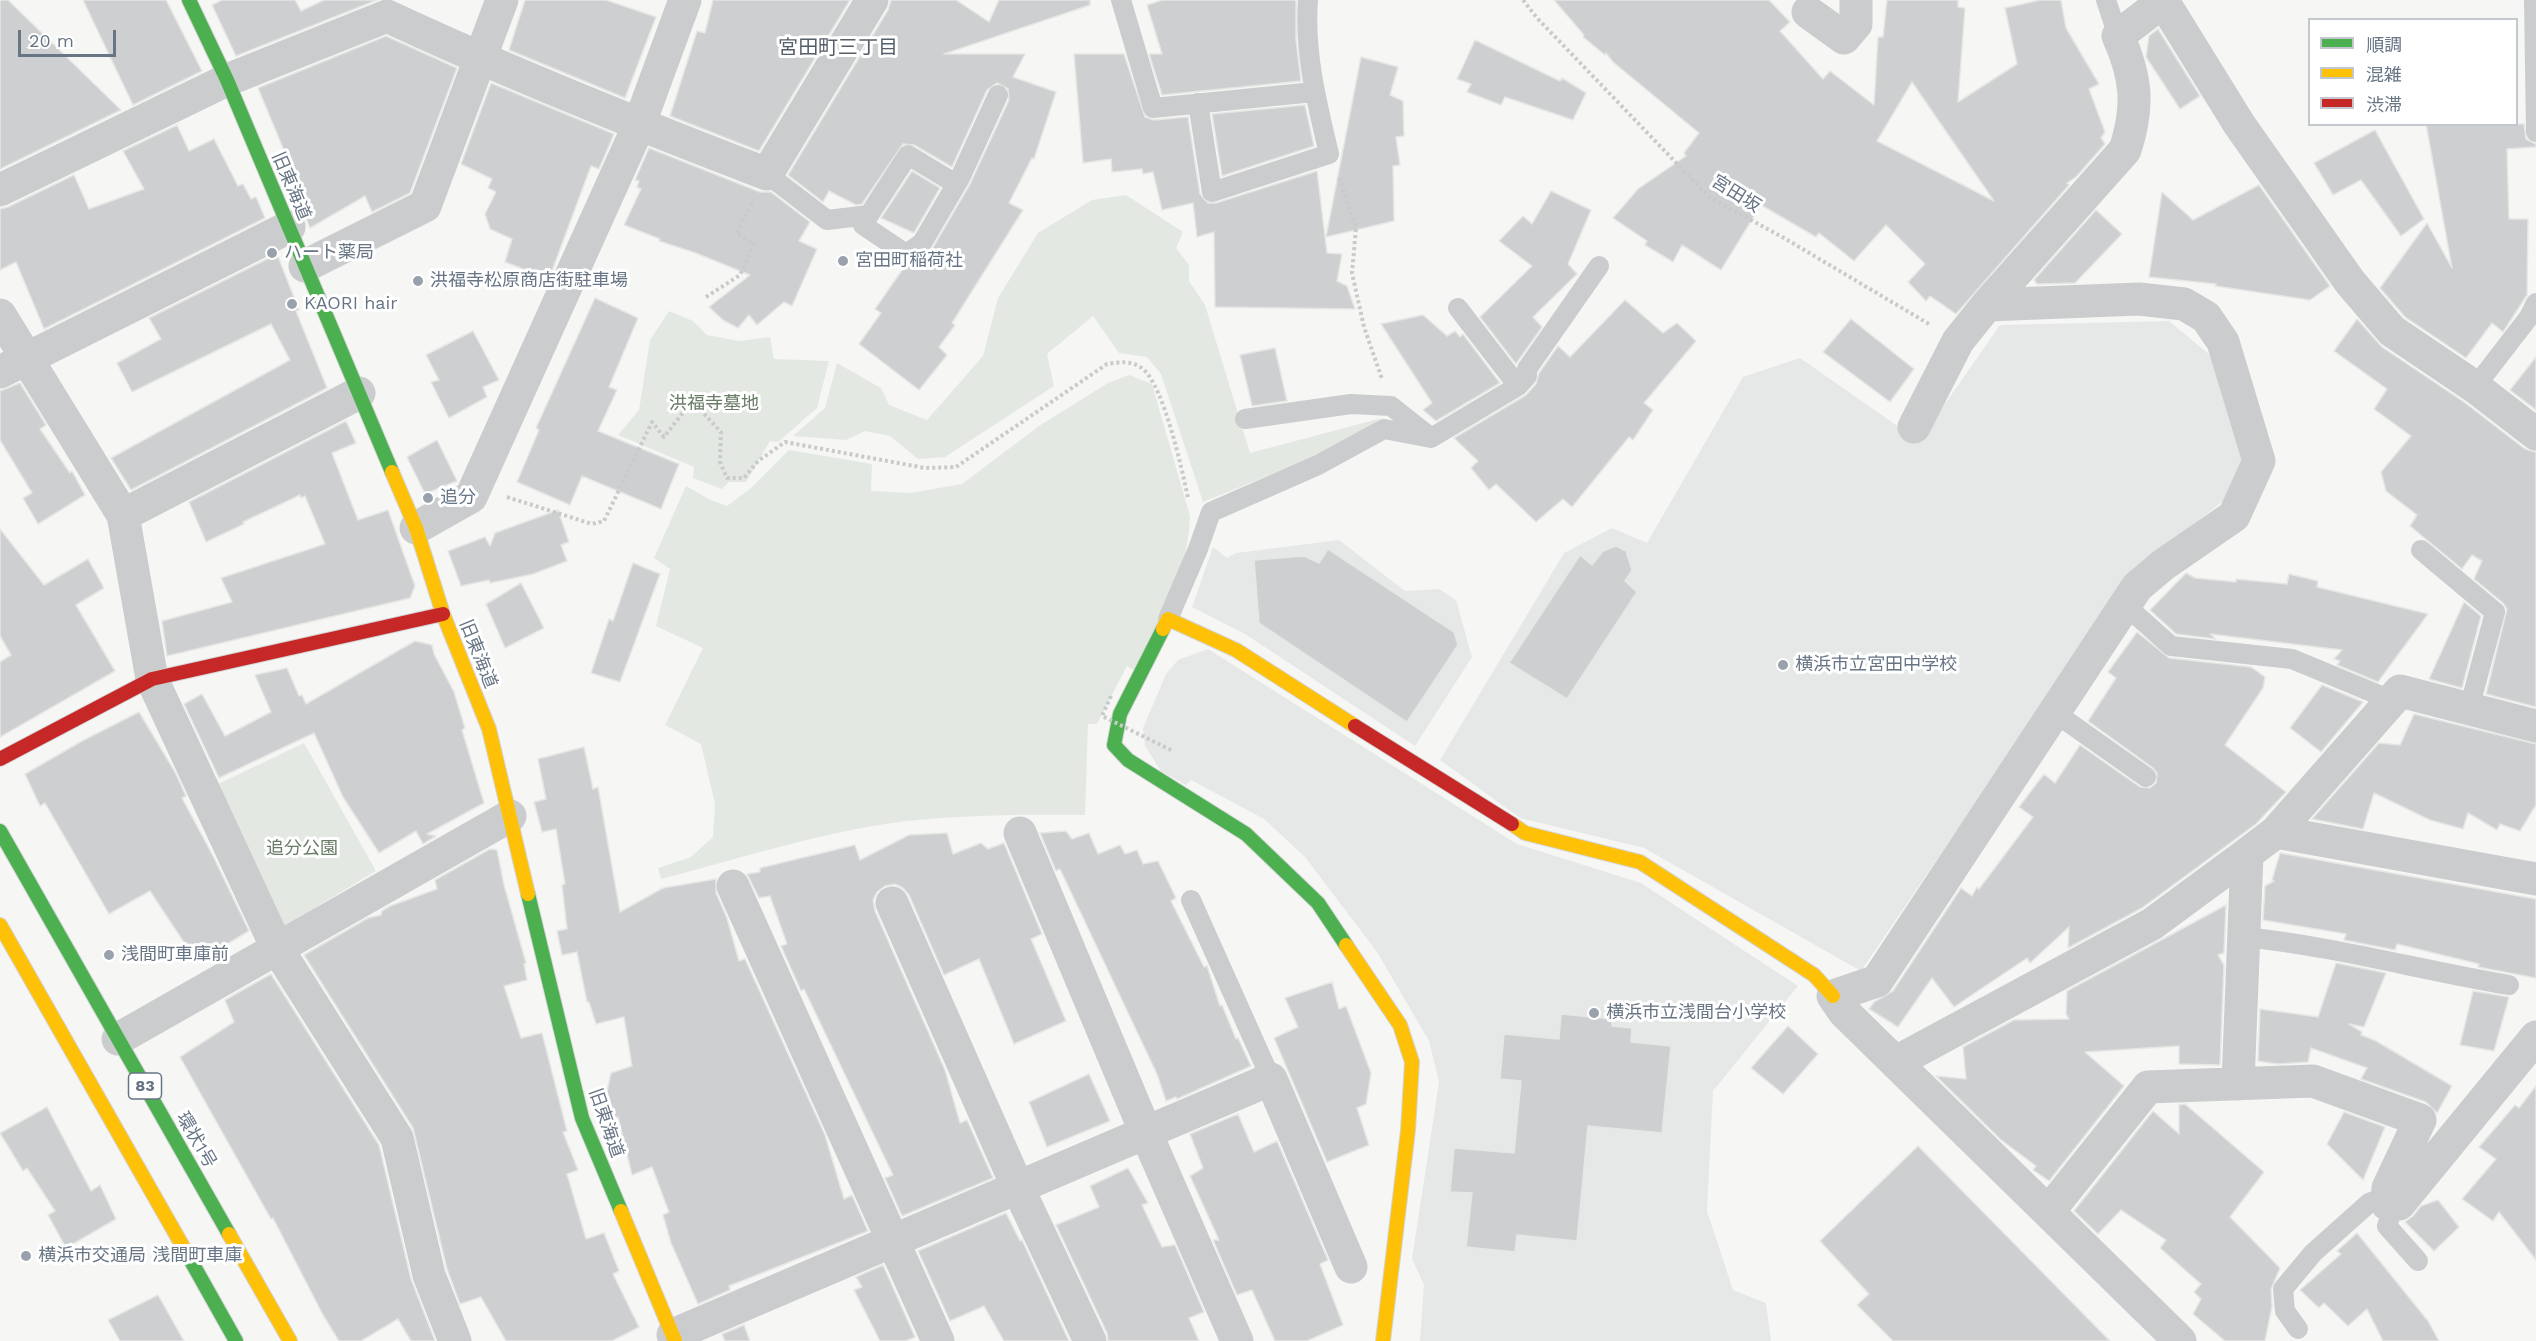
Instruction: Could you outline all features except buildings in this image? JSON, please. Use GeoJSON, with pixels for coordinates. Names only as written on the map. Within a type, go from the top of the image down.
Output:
{"type":"FeatureCollection","features":[{"type":"Feature","properties":{"kind":"street","name":"旧東海道"},"geometry":{"type":"LineString","coordinates":[[189,0],[227,80],[416,528],[443,614],[489,729],[582,1118],[670,1339]]}},
{"type":"Feature","properties":{"kind":"street"},"geometry":{"type":"LineString","coordinates":[[305,266],[425,206],[502,0]]}},
{"type":"Feature","properties":{"kind":"street"},"geometry":{"type":"LineString","coordinates":[[416,528],[471,497],[639,125],[685,0]]}},
{"type":"Feature","properties":{"kind":"street"},"geometry":{"type":"LineString","coordinates":[[0,190],[227,80],[384,8],[480,60],[767,174],[872,0]]}},
{"type":"Feature","properties":{"kind":"street"},"geometry":{"type":"LineString","coordinates":[[1808,12],[1844,38],[1856,24],[1856,0]]}},
{"type":"Feature","properties":{"kind":"street"},"geometry":{"type":"LineString","coordinates":[[1914,427],[1958,341],[1987,305],[2125,150],[2134,124],[2135,91],[2130,62],[2118,36],[2164,1],[2239,124],[2350,282],[2392,331],[2475,387],[2536,434]]}},
{"type":"Feature","properties":{"kind":"street"},"geometry":{"type":"LineString","coordinates":[[13,365],[289,227]]}},
{"type":"Feature","properties":{"kind":"street"},"geometry":{"type":"LineString","coordinates":[[1833,996],[1877,981],[2137,587],[2163,565],[2234,516],[2259,461],[2223,342],[2206,317],[2184,303],[2139,299],[1987,305]]}},
{"type":"Feature","properties":{"kind":"street"},"geometry":{"type":"LineString","coordinates":[[0,315],[13,365],[123,515],[152,679],[277,948],[397,1138],[429,1275],[455,1341]]}},
{"type":"Feature","properties":{"kind":"street"},"geometry":{"type":"LineString","coordinates":[[123,515],[358,393]]}},
{"type":"Feature","properties":{"kind":"street"},"geometry":{"type":"LineString","coordinates":[[0,759],[152,679],[443,614]]}},
{"type":"Feature","properties":{"kind":"street"},"geometry":{"type":"LineString","coordinates":[[1383,1341],[1408,1130],[1412,1062],[1400,1024],[1318,903],[1246,834],[1128,760],[1114,746],[1120,714],[1168,619],[1236,650],[1525,833],[1640,862],[1814,975],[1844,1012],[2180,1341]]}},
{"type":"Feature","properties":{"kind":"street"},"geometry":{"type":"LineString","coordinates":[[1896,1062],[2152,924],[2276,832],[2400,691],[2536,726]]}},
{"type":"Feature","properties":{"kind":"street"},"geometry":{"type":"LineString","coordinates":[[118,1039],[510,816]]}},
{"type":"Feature","properties":{"kind":"street","name":"環状1号"},"geometry":{"type":"LineString","coordinates":[[0,831],[290,1341]]}},
{"type":"Feature","properties":{"kind":"street"},"geometry":{"type":"LineString","coordinates":[[2276,832],[2536,879]]}},
{"type":"Feature","properties":{"kind":"street"},"geometry":{"type":"LineString","coordinates":[[1020,833],[1146,1133],[1237,1341]]}},
{"type":"Feature","properties":{"kind":"street"},"geometry":{"type":"LineString","coordinates":[[2238,1084],[2247,854]]}},
{"type":"Feature","properties":{"kind":"street"},"geometry":{"type":"LineString","coordinates":[[733,886],[938,1341]]}},
{"type":"Feature","properties":{"kind":"street"},"geometry":{"type":"LineString","coordinates":[[892,903],[1018,1188],[1090,1341]]}},
{"type":"Feature","properties":{"kind":"street","name":"83"},"geometry":{"type":"LineString","coordinates":[[0,925],[236,1341]]}},
{"type":"Feature","properties":{"kind":"street"},"geometry":{"type":"LineString","coordinates":[[2049,1211],[2148,1087],[2313,1081],[2420,1120],[2388,1188],[2391,1200],[2398,1204],[2536,1037]]}},
{"type":"Feature","properties":{"kind":"street"},"geometry":{"type":"LineString","coordinates":[[670,1339],[1271,1079],[1351,1267]]}},
{"type":"Feature","properties":{"kind":"lane"},"geometry":{"type":"LineString","coordinates":[[1121,0],[1153,108],[1314,92]]}},
{"type":"Feature","properties":{"kind":"lane"},"geometry":{"type":"LineString","coordinates":[[1198,103],[1212,192],[1329,154],[1314,92],[1306,29],[1308,0]]}},
{"type":"Feature","properties":{"kind":"lane"},"geometry":{"type":"LineString","coordinates":[[2106,0],[2118,36]]}},
{"type":"Feature","properties":{"kind":"lane"},"geometry":{"type":"LineString","coordinates":[[2534,0],[2536,132]]}},
{"type":"Feature","properties":{"kind":"lane"},"geometry":{"type":"LineString","coordinates":[[956,184],[908,155],[863,225],[906,254],[922,243],[956,184],[998,95]]}},
{"type":"Feature","properties":{"kind":"lane"},"geometry":{"type":"LineString","coordinates":[[767,174],[827,220],[869,215]]}},
{"type":"Feature","properties":{"kind":"lane"},"geometry":{"type":"LineString","coordinates":[[1168,619],[1211,512],[1318,465],[1384,429],[1431,438],[1518,386],[1527,376],[1527,369],[1599,267]]}},
{"type":"Feature","properties":{"kind":"lane"},"geometry":{"type":"LineString","coordinates":[[2475,387],[2529,317],[2536,303]]}},
{"type":"Feature","properties":{"kind":"lane"},"geometry":{"type":"LineString","coordinates":[[1458,308],[1518,386]]}},
{"type":"Feature","properties":{"kind":"lane"},"geometry":{"type":"LineString","coordinates":[[1245,419],[1351,404],[1391,406],[1431,438]]}},
{"type":"Feature","properties":{"kind":"lane"},"geometry":{"type":"LineString","coordinates":[[2421,550],[2495,612],[2469,709]]}},
{"type":"Feature","properties":{"kind":"lane"},"geometry":{"type":"LineString","coordinates":[[2125,605],[2171,646],[2292,659],[2391,700]]}},
{"type":"Feature","properties":{"kind":"lane"},"geometry":{"type":"LineString","coordinates":[[2054,712],[2146,777]]}},
{"type":"Feature","properties":{"kind":"lane"},"geometry":{"type":"LineString","coordinates":[[1191,900],[1271,1079]]}},
{"type":"Feature","properties":{"kind":"lane"},"geometry":{"type":"LineString","coordinates":[[2244,937],[2296,943],[2441,974],[2509,985]]}},
{"type":"Feature","properties":{"kind":"lane"},"geometry":{"type":"LineString","coordinates":[[2298,1329],[2285,1311],[2283,1289],[2313,1253],[2369,1203],[2391,1200],[2387,1226],[2418,1261]]}},
{"type":"Feature","properties":{"kind":"path","name":"宮田坂"},"geometry":{"type":"LineString","coordinates":[[1523,0],[1537,18],[1646,134],[1709,197],[1784,238],[1930,325]]}},
{"type":"Feature","properties":{"kind":"path"},"geometry":{"type":"LineString","coordinates":[[1329,154],[1356,228],[1352,273],[1364,327],[1383,382]]}},
{"type":"Feature","properties":{"kind":"path"},"geometry":{"type":"LineString","coordinates":[[706,297],[740,275],[754,244],[736,233],[767,174]]}},
{"type":"Feature","properties":{"kind":"path"},"geometry":{"type":"LineString","coordinates":[[476,487],[592,524],[604,521],[652,422],[664,437],[692,401],[721,432],[720,462],[728,478],[744,478],[758,461],[785,442],[925,468],[956,467],[1107,364],[1126,362],[1142,368],[1156,386],[1180,464],[1190,507]]}},
{"type":"Feature","properties":{"kind":"path"},"geometry":{"type":"LineString","coordinates":[[1111,696],[1102,716],[1173,751]]}},
{"type":"Feature","properties":{"kind":"shaded area","name":"横浜市立宮田中学校"},"geometry":{"type":"Polygon","coordinates":[[[2169,321],[2210,355],[2248,454],[2226,499],[2134,570],[1861,971],[1644,848],[1520,818],[1440,760],[1564,553],[1612,528],[1647,543],[1743,377],[1800,358],[1919,441],[2000,325],[2169,321]]]}},
{"type":"Feature","properties":{"kind":"shaded area"},"geometry":{"type":"Polygon","coordinates":[[[1339,540],[1405,591],[1439,589],[1456,600],[1472,657],[1415,746],[1245,634],[1192,607],[1213,547],[1227,558],[1236,553],[1339,540]]]}},
{"type":"Feature","properties":{"kind":"shaded area","name":"横浜市立浅間台小学校"},"geometry":{"type":"Polygon","coordinates":[[[1208,649],[1517,844],[1641,883],[1798,986],[1713,1091],[1707,1211],[1733,1290],[1766,1303],[1771,1341],[1420,1341],[1424,1285],[1412,1259],[1439,1082],[1429,1041],[1377,952],[1305,857],[1264,819],[1191,780],[1186,785],[1161,771],[1145,746],[1143,728],[1166,674],[1178,660],[1208,649]]]}},
{"type":"Feature","properties":{"kind":"green space"},"geometry":{"type":"Polygon","coordinates":[[[1126,195],[1183,232],[1176,248],[1189,265],[1189,281],[1205,305],[1250,453],[1382,418],[1329,451],[1203,502],[1161,374],[1147,357],[1119,353],[1093,316],[1047,354],[1054,386],[945,457],[918,459],[890,436],[865,431],[846,440],[793,436],[825,408],[837,363],[881,388],[889,405],[927,420],[983,356],[998,298],[1038,233],[1092,200],[1126,195]]]}},
{"type":"Feature","properties":{"kind":"green space","name":"洪福寺墓地"},"geometry":{"type":"Polygon","coordinates":[[[669,311],[693,321],[707,335],[739,341],[770,337],[774,359],[829,361],[817,408],[778,442],[770,441],[746,482],[729,482],[722,489],[693,478],[694,467],[618,435],[639,410],[650,340],[669,311]]]}},
{"type":"Feature","properties":{"kind":"green space"},"geometry":{"type":"Polygon","coordinates":[[[1129,375],[1152,384],[1190,516],[1188,536],[1171,596],[1136,671],[1127,666],[1097,724],[1088,724],[1085,815],[973,816],[907,821],[814,838],[661,879],[658,868],[691,857],[713,837],[715,804],[701,744],[665,725],[703,648],[656,626],[670,569],[654,558],[686,486],[727,506],[751,488],[789,450],[872,464],[871,491],[911,493],[962,484],[1039,426],[1108,383],[1129,375]]]}},
{"type":"Feature","properties":{"kind":"green space","name":"追分公園"},"geometry":{"type":"Polygon","coordinates":[[[304,743],[376,871],[281,928],[214,786],[304,743]]]}},
{"type":"Feature","properties":{"kind":"traffic: fast"},"geometry":{"type":"LineString","coordinates":[[189,0],[227,80],[392,472]]}},
{"type":"Feature","properties":{"kind":"traffic: fast"},"geometry":{"type":"LineString","coordinates":[[1163,629],[1120,714],[1114,745],[1128,760],[1246,834],[1318,903],[1346,945]]}},
{"type":"Feature","properties":{"kind":"traffic: fast"},"geometry":{"type":"LineString","coordinates":[[0,831],[229,1234]]}},
{"type":"Feature","properties":{"kind":"traffic: fast"},"geometry":{"type":"LineString","coordinates":[[528,894],[582,1118],[621,1211]]}},
{"type":"Feature","properties":{"kind":"traffic: fast"},"geometry":{"type":"LineString","coordinates":[[186,1252],[236,1341]]}},
{"type":"Feature","properties":{"kind":"traffic: slow"},"geometry":{"type":"LineString","coordinates":[[392,472],[416,528],[443,614],[489,729],[528,894]]}},
{"type":"Feature","properties":{"kind":"traffic: slow"},"geometry":{"type":"LineString","coordinates":[[1163,629],[1168,619],[1236,650],[1355,726]]}},
{"type":"Feature","properties":{"kind":"traffic: slow"},"geometry":{"type":"LineString","coordinates":[[1512,824],[1525,833],[1640,862],[1814,975],[1833,996]]}},
{"type":"Feature","properties":{"kind":"traffic: slow"},"geometry":{"type":"LineString","coordinates":[[0,925],[186,1252]]}},
{"type":"Feature","properties":{"kind":"traffic: slow"},"geometry":{"type":"LineString","coordinates":[[1346,945],[1400,1025],[1412,1062],[1408,1130],[1383,1341]]}},
{"type":"Feature","properties":{"kind":"traffic: slow"},"geometry":{"type":"LineString","coordinates":[[621,1211],[675,1341]]}},
{"type":"Feature","properties":{"kind":"traffic: slow"},"geometry":{"type":"LineString","coordinates":[[229,1234],[290,1341]]}},
{"type":"Feature","properties":{"kind":"traffic: jam"},"geometry":{"type":"LineString","coordinates":[[0,759],[152,679],[443,614]]}},
{"type":"Feature","properties":{"kind":"traffic: jam"},"geometry":{"type":"LineString","coordinates":[[1355,726],[1512,824]]}},
{"type":"Feature","properties":{"kind":"place","name":"ハート薬局"},"geometry":{"type":"Point","coordinates":[272,253]}},
{"type":"Feature","properties":{"kind":"place","name":"宮田町稲荷社"},"geometry":{"type":"Point","coordinates":[843,261]}},
{"type":"Feature","properties":{"kind":"place","name":"洪福寺松原商店街駐車場"},"geometry":{"type":"Point","coordinates":[418,281]}},
{"type":"Feature","properties":{"kind":"place","name":"KAORI hair"},"geometry":{"type":"Point","coordinates":[292,304]}},
{"type":"Feature","properties":{"kind":"place","name":"追分"},"geometry":{"type":"Point","coordinates":[428,498]}},
{"type":"Feature","properties":{"kind":"place","name":"横浜市立宮田中学校"},"geometry":{"type":"Point","coordinates":[1783,665]}},
{"type":"Feature","properties":{"kind":"place","name":"浅間町車庫前"},"geometry":{"type":"Point","coordinates":[109,955]}},
{"type":"Feature","properties":{"kind":"place","name":"横浜市立浅間台小学校"},"geometry":{"type":"Point","coordinates":[1594,1013]}},
{"type":"Feature","properties":{"kind":"place","name":"横浜市交通局 浅間町車庫"},"geometry":{"type":"Point","coordinates":[26,1256]}},
{"type":"Feature","properties":{"kind":"district","name":"宮田町三丁目"},"geometry":{"type":"Point","coordinates":[838,48]}}]}
